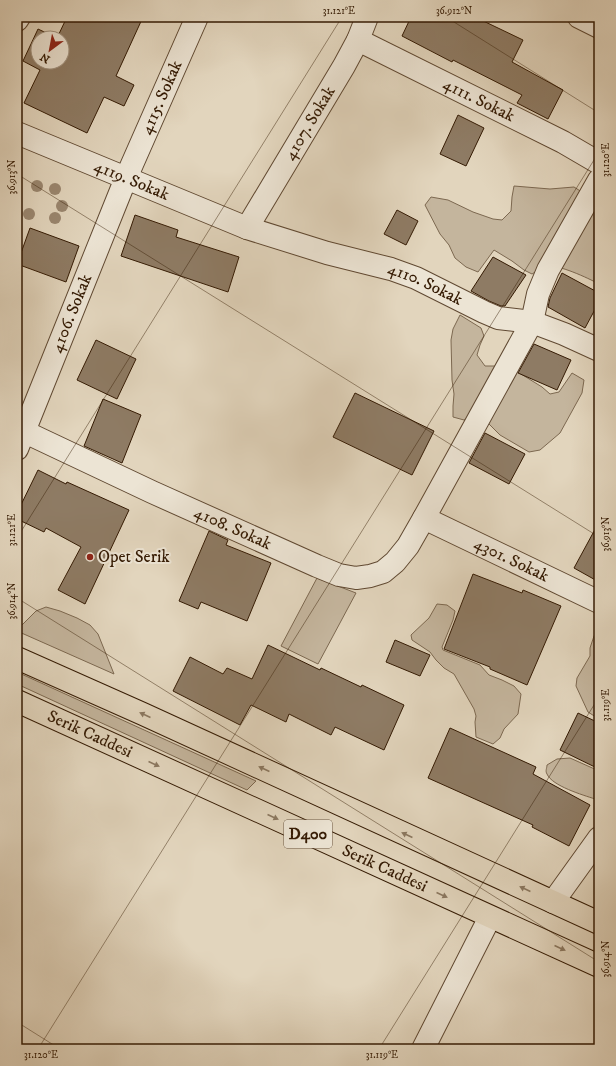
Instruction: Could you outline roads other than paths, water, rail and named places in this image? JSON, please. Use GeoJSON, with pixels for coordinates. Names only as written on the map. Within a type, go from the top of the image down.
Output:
{"type":"FeatureCollection","features":[{"type":"Feature","properties":{"kind":"highway","name":"D400"},"geometry":{"type":"LineString","coordinates":[[17,658],[143,714],[599,923]]}},
{"type":"Feature","properties":{"kind":"highway","name":"Serik Caddesi"},"geometry":{"type":"LineString","coordinates":[[17,701],[599,966]]}},
{"type":"Feature","properties":{"kind":"street","name":"4115. Sokak"},"geometry":{"type":"LineString","coordinates":[[126,178],[197,17]]}},
{"type":"Feature","properties":{"kind":"street","name":"4107. Sokak"},"geometry":{"type":"LineString","coordinates":[[247,228],[344,66],[358,40],[367,17]]}},
{"type":"Feature","properties":{"kind":"street"},"geometry":{"type":"LineString","coordinates":[[579,17],[599,27]]}},
{"type":"Feature","properties":{"kind":"street","name":"4111. Sokak"},"geometry":{"type":"LineString","coordinates":[[358,40],[564,142],[599,162]]}},
{"type":"Feature","properties":{"kind":"street","name":"4119. Sokak"},"geometry":{"type":"LineString","coordinates":[[17,133],[247,228]]}},
{"type":"Feature","properties":{"kind":"street","name":"4106. Sokak"},"geometry":{"type":"LineString","coordinates":[[21,441],[126,178]]}},
{"type":"Feature","properties":{"kind":"street","name":"4108. Sokak"},"geometry":{"type":"LineString","coordinates":[[21,441],[152,492],[339,575],[356,578],[383,572],[395,562],[408,546],[424,518],[532,322],[538,294],[548,270],[599,180]]}},
{"type":"Feature","properties":{"kind":"street","name":"4110. Sokak"},"geometry":{"type":"LineString","coordinates":[[247,228],[327,253],[391,269],[416,278],[498,318],[532,322],[564,334],[599,350]]}},
{"type":"Feature","properties":{"kind":"street","name":"4301. Sokak"},"geometry":{"type":"LineString","coordinates":[[424,518],[599,602]]}},
{"type":"Feature","properties":{"kind":"street"},"geometry":{"type":"LineString","coordinates":[[553,902],[599,838]]}},
{"type":"Feature","properties":{"kind":"street"},"geometry":{"type":"LineString","coordinates":[[423,1049],[490,916]]}},
{"type":"Feature","properties":{"kind":"place","name":"Opet Serik"},"geometry":{"type":"Point","coordinates":[90,557]}}]}
